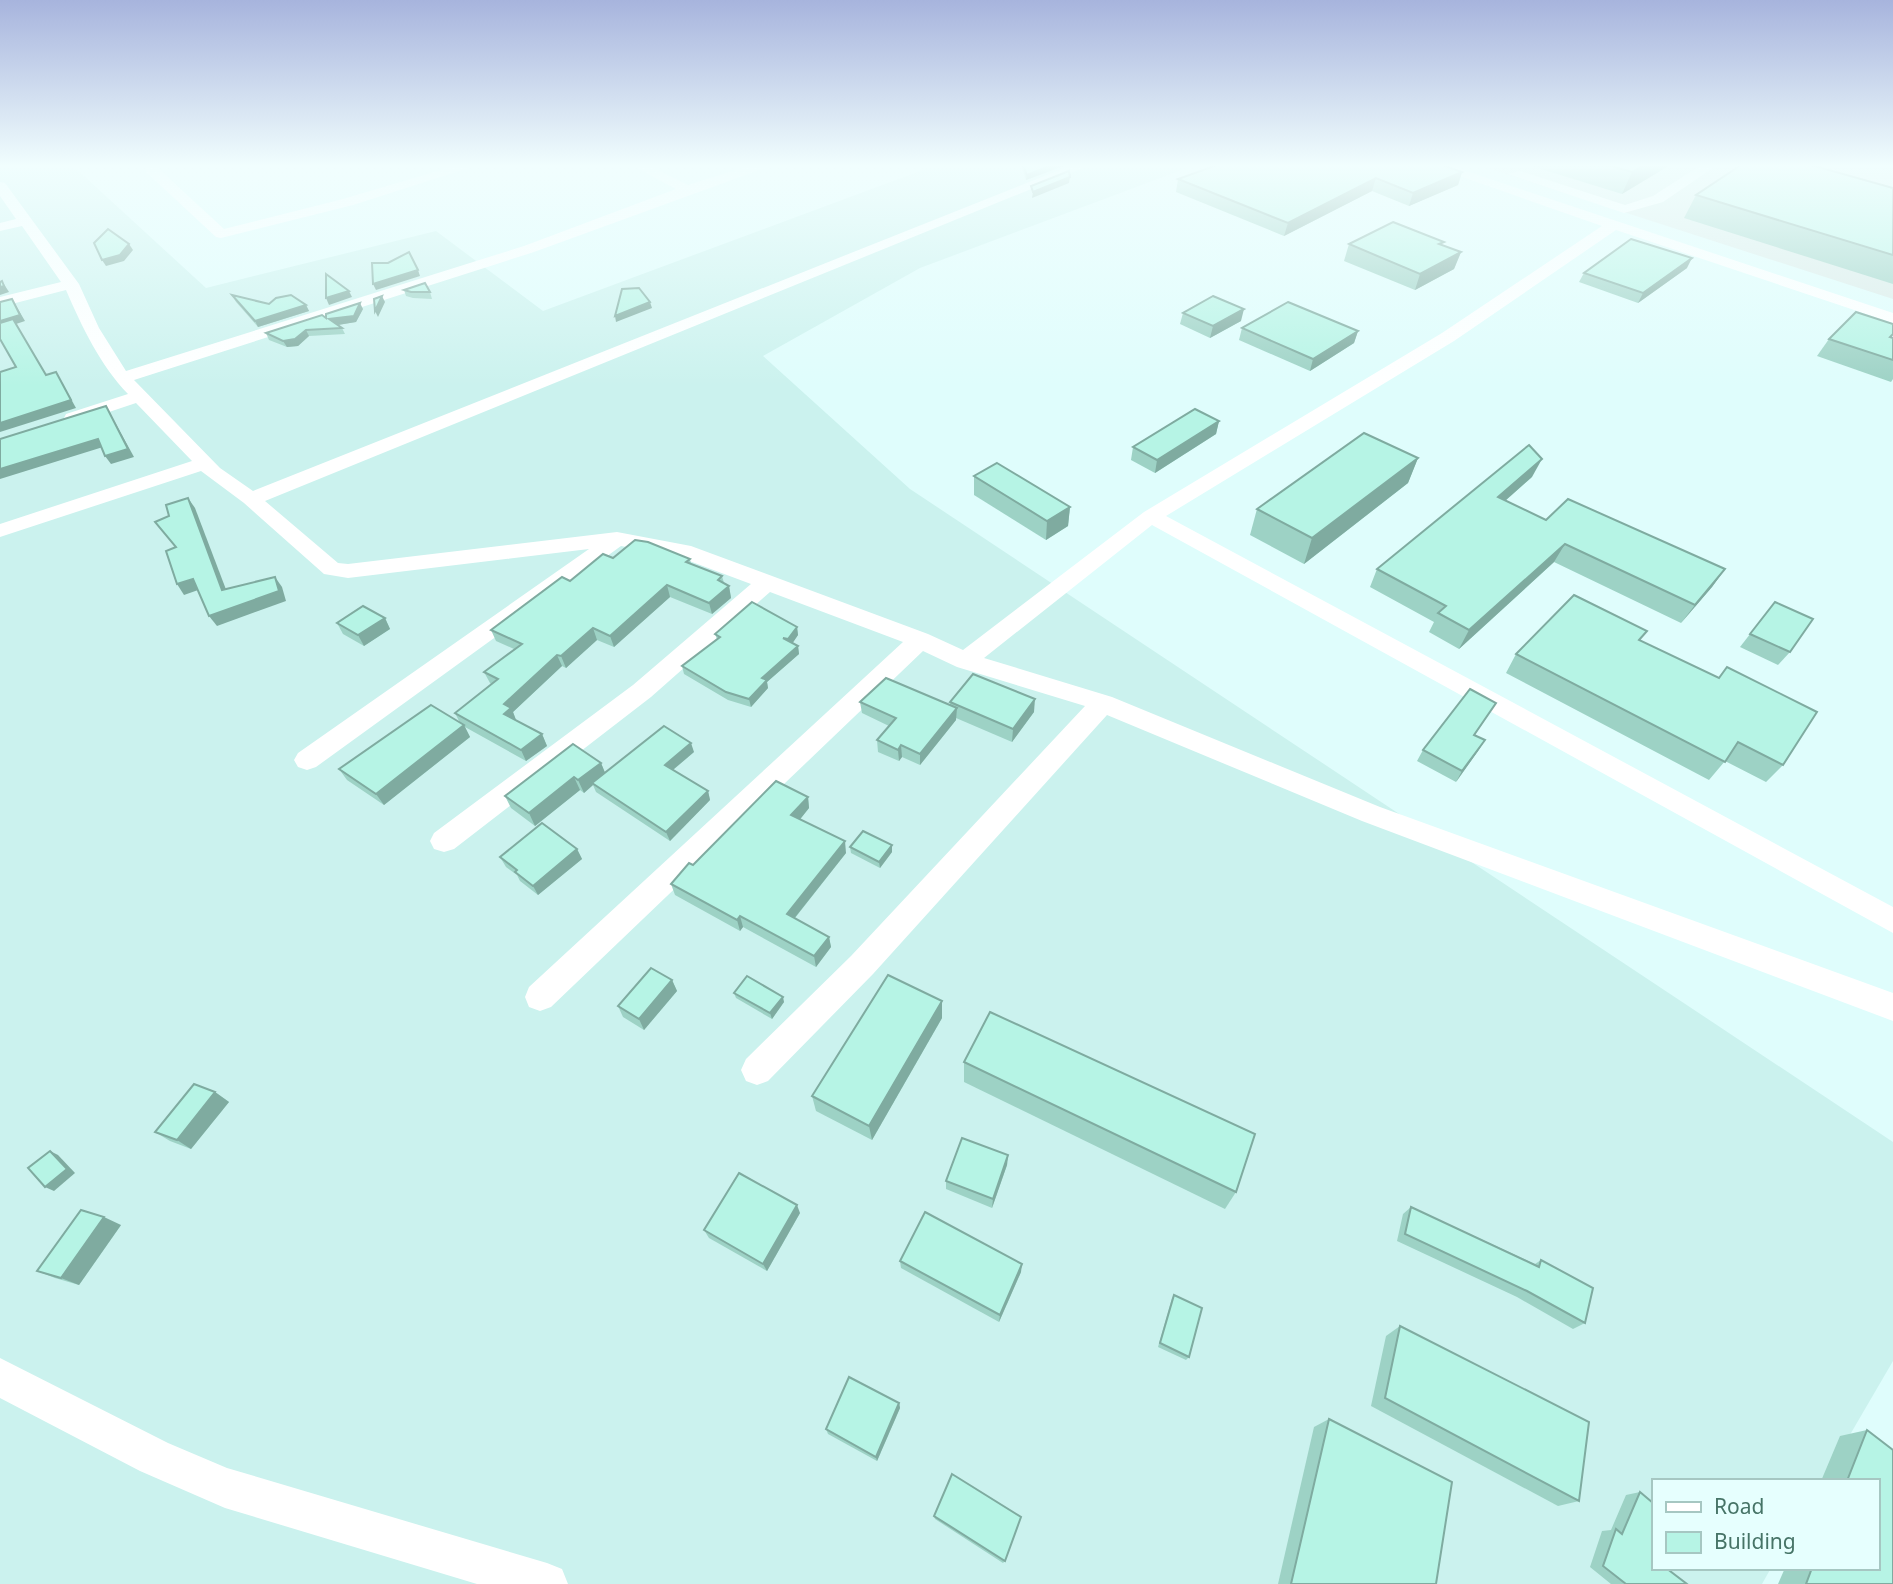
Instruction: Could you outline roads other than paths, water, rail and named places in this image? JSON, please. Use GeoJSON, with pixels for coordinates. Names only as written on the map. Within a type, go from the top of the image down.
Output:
{"type":"FeatureCollection","features":[{"type":"Feature","properties":{"kind":"street"},"geometry":{"type":"LineString","coordinates":[[39,239],[71,284],[91,328],[122,378],[213,472],[251,499],[332,569],[348,571],[617,539],[651,542],[683,551],[920,640],[965,661],[1103,703],[1371,814],[1893,1007]]}},
{"type":"Feature","properties":{"kind":"street"},"geometry":{"type":"LineString","coordinates":[[122,378],[558,239]]}},
{"type":"Feature","properties":{"kind":"street"},"geometry":{"type":"LineString","coordinates":[[251,499],[634,342],[895,239]]}},
{"type":"Feature","properties":{"kind":"street"},"geometry":{"type":"LineString","coordinates":[[965,661],[1152,516],[1448,337],[1593,239]]}},
{"type":"Feature","properties":{"kind":"street"},"geometry":{"type":"LineString","coordinates":[[1651,239],[1893,318]]}},
{"type":"Feature","properties":{"kind":"street"},"geometry":{"type":"LineString","coordinates":[[0,302],[71,284]]}},
{"type":"Feature","properties":{"kind":"street"},"geometry":{"type":"LineString","coordinates":[[51,425],[141,396]]}},
{"type":"Feature","properties":{"kind":"street"},"geometry":{"type":"LineString","coordinates":[[0,531],[205,463]]}},
{"type":"Feature","properties":{"kind":"street"},"geometry":{"type":"LineString","coordinates":[[1152,516],[1354,624],[1893,921]]}},
{"type":"Feature","properties":{"kind":"street"},"geometry":{"type":"LineString","coordinates":[[307,760],[617,539]]}},
{"type":"Feature","properties":{"kind":"street"},"geometry":{"type":"LineString","coordinates":[[444,841],[642,691],[765,583]]}},
{"type":"Feature","properties":{"kind":"street"},"geometry":{"type":"LineString","coordinates":[[540,997],[920,640]]}},
{"type":"Feature","properties":{"kind":"street"},"geometry":{"type":"LineString","coordinates":[[757,1070],[862,965],[1103,703]]}},
{"type":"Feature","properties":{"kind":"street"},"geometry":{"type":"LineString","coordinates":[[0,1377],[154,1457],[225,1488],[547,1584]]}}]}
